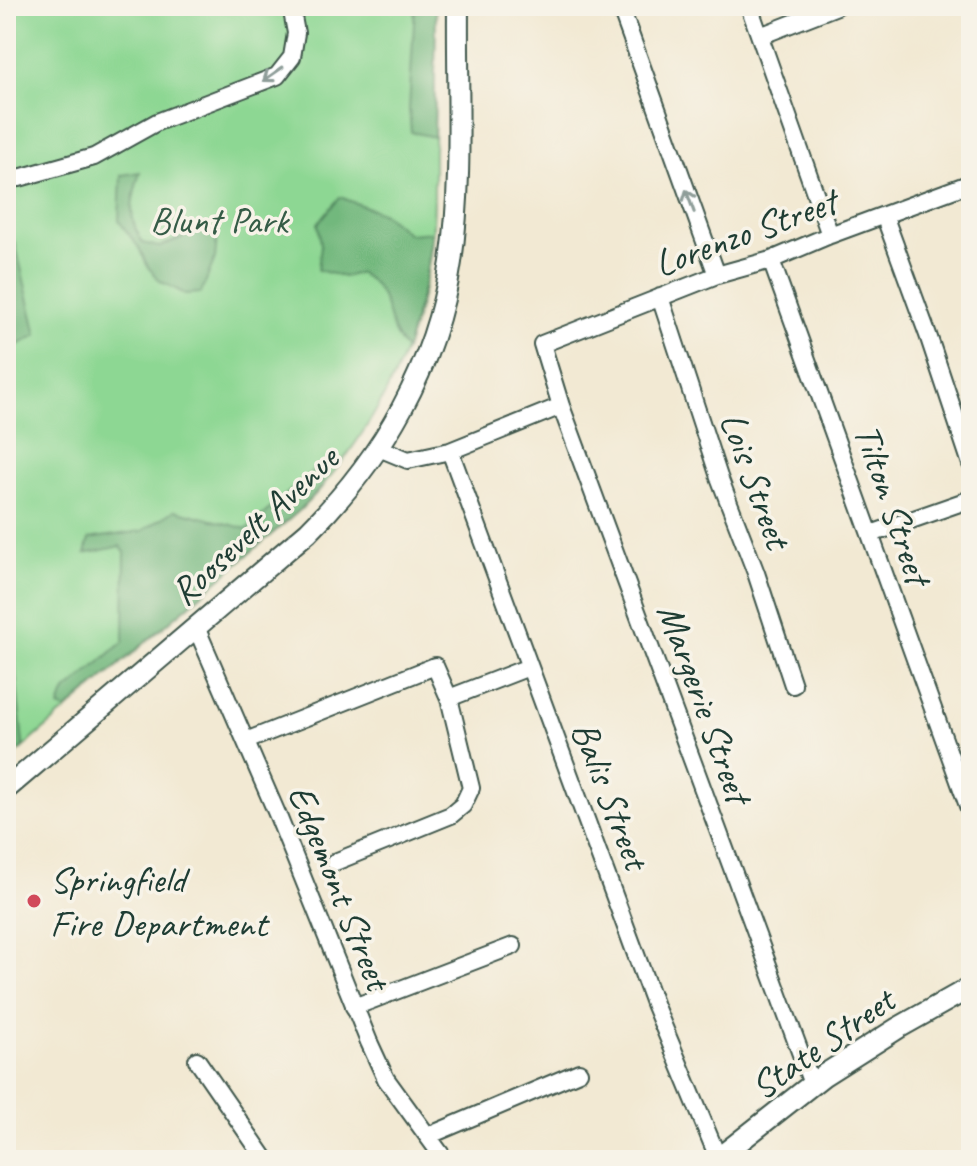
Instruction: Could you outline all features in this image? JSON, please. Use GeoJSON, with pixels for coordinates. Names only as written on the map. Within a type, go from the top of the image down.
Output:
{"type":"FeatureCollection","features":[{"type":"Feature","properties":{"kind":"main road","name":"Roosevelt Avenue"},"geometry":{"type":"LineString","coordinates":[[6,789],[322,518],[350,488],[403,407],[437,324],[448,284],[456,195],[458,6]]}},
{"type":"Feature","properties":{"kind":"main road","name":"State Street"},"geometry":{"type":"LineString","coordinates":[[718,1160],[812,1084],[891,1032],[971,987]]}},
{"type":"Feature","properties":{"kind":"street"},"geometry":{"type":"LineString","coordinates":[[6,179],[94,157],[157,122],[277,76],[292,57],[296,33],[291,6]]}},
{"type":"Feature","properties":{"kind":"street"},"geometry":{"type":"LineString","coordinates":[[620,6],[717,275]]}},
{"type":"Feature","properties":{"kind":"street"},"geometry":{"type":"LineString","coordinates":[[749,6],[830,235]]}},
{"type":"Feature","properties":{"kind":"street"},"geometry":{"type":"LineString","coordinates":[[760,36],[837,6]]}},
{"type":"Feature","properties":{"kind":"street","name":"Lorenzo Street"},"geometry":{"type":"LineString","coordinates":[[542,344],[717,275],[771,260],[971,183]]}},
{"type":"Feature","properties":{"kind":"street"},"geometry":{"type":"LineString","coordinates":[[884,215],[971,464]]}},
{"type":"Feature","properties":{"kind":"street","name":"Tilton Street"},"geometry":{"type":"LineString","coordinates":[[771,260],[971,814]]}},
{"type":"Feature","properties":{"kind":"street","name":"Lois Street"},"geometry":{"type":"LineString","coordinates":[[660,297],[719,477],[756,573],[793,685]]}},
{"type":"Feature","properties":{"kind":"street","name":"Margerie Street"},"geometry":{"type":"LineString","coordinates":[[542,344],[561,406],[812,1084]]}},
{"type":"Feature","properties":{"kind":"street"},"geometry":{"type":"LineString","coordinates":[[379,448],[408,460],[450,451],[561,406]]}},
{"type":"Feature","properties":{"kind":"street","name":"Balis Street"},"geometry":{"type":"LineString","coordinates":[[450,451],[655,1006],[718,1160]]}},
{"type":"Feature","properties":{"kind":"street"},"geometry":{"type":"LineString","coordinates":[[871,534],[971,499]]}},
{"type":"Feature","properties":{"kind":"street","name":"Edgemont Street"},"geometry":{"type":"LineString","coordinates":[[196,627],[386,1079],[445,1160]]}},
{"type":"Feature","properties":{"kind":"street"},"geometry":{"type":"LineString","coordinates":[[246,741],[435,666],[449,698],[471,788],[463,805],[451,815],[335,862]]}},
{"type":"Feature","properties":{"kind":"street"},"geometry":{"type":"LineString","coordinates":[[449,698],[529,667]]}},
{"type":"Feature","properties":{"kind":"street"},"geometry":{"type":"LineString","coordinates":[[354,1007],[513,946]]}},
{"type":"Feature","properties":{"kind":"street"},"geometry":{"type":"LineString","coordinates":[[197,1060],[266,1160]]}},
{"type":"Feature","properties":{"kind":"street"},"geometry":{"type":"LineString","coordinates":[[428,1136],[579,1072]]}},
{"type":"Feature","properties":{"kind":"green space","name":"Blunt Park"},"geometry":{"type":"Polygon","coordinates":[[[6,6],[436,6],[434,204],[430,255],[413,326],[386,393],[347,454],[300,510],[6,762],[6,6]]]}},
{"type":"Feature","properties":{"kind":"green space"},"geometry":{"type":"Polygon","coordinates":[[[415,6],[436,6],[434,137],[411,132],[409,109],[415,6]]]}},
{"type":"Feature","properties":{"kind":"green space"},"geometry":{"type":"Polygon","coordinates":[[[140,172],[132,216],[143,243],[159,247],[209,227],[217,237],[215,258],[201,293],[185,294],[160,281],[119,221],[121,175],[140,172]]]}},
{"type":"Feature","properties":{"kind":"green space"},"geometry":{"type":"Polygon","coordinates":[[[340,197],[384,214],[409,234],[432,232],[425,281],[406,350],[393,330],[378,289],[370,280],[359,273],[344,277],[318,270],[321,245],[318,223],[340,197]]]}},
{"type":"Feature","properties":{"kind":"green space"},"geometry":{"type":"Polygon","coordinates":[[[15,242],[37,335],[6,351],[6,245],[15,242]]]}},
{"type":"Feature","properties":{"kind":"green space"},"geometry":{"type":"Polygon","coordinates":[[[316,468],[324,485],[300,510],[66,710],[59,707],[64,693],[124,641],[125,552],[120,546],[85,554],[89,539],[142,531],[175,510],[247,529],[316,468]]]}},
{"type":"Feature","properties":{"kind":"green space"},"geometry":{"type":"Polygon","coordinates":[[[6,579],[23,747],[6,762],[6,579]]]}},
{"type":"Feature","properties":{"kind":"place","name":"Springfield Fire Department"},"geometry":{"type":"Point","coordinates":[34,901]}}]}
